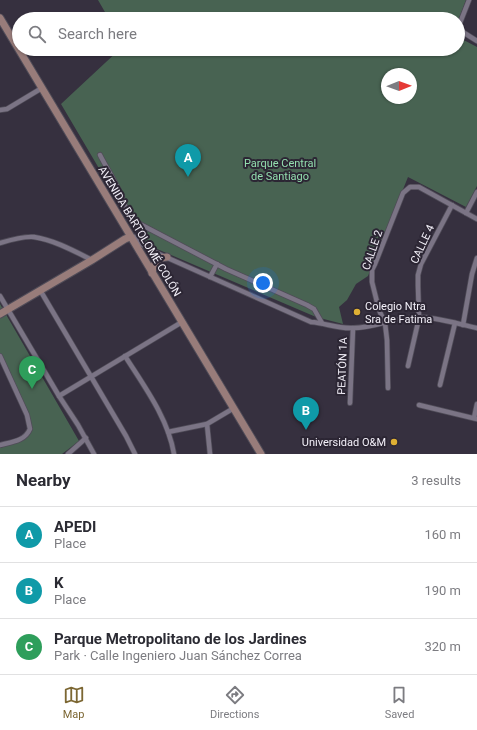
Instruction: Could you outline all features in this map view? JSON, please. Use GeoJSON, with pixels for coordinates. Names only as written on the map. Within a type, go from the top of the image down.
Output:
{"type":"FeatureCollection","features":[{"type":"Feature","properties":{"kind":"main road","name":"AVENIDA BARTOLOMÉ COLÓN"},"geometry":{"type":"LineString","coordinates":[[0,18],[12,38]]}},
{"type":"Feature","properties":{"kind":"main road","name":"AVENIDA BARTOLOMÉ COLÓN"},"geometry":{"type":"LineString","coordinates":[[23,56],[261,454]]}},
{"type":"Feature","properties":{"kind":"main road"},"geometry":{"type":"LineString","coordinates":[[0,314],[92,260],[125,238],[130,237]]}},
{"type":"Feature","properties":{"kind":"main road"},"geometry":{"type":"LineString","coordinates":[[152,273],[155,262],[158,259],[167,257]]}},
{"type":"Feature","properties":{"kind":"street"},"geometry":{"type":"LineString","coordinates":[[464,12],[469,0]]}},
{"type":"Feature","properties":{"kind":"street"},"geometry":{"type":"LineString","coordinates":[[465,32],[477,40]]}},
{"type":"Feature","properties":{"kind":"street"},"geometry":{"type":"LineString","coordinates":[[0,110],[8,108],[42,88]]}},
{"type":"Feature","properties":{"kind":"street"},"geometry":{"type":"LineString","coordinates":[[100,155],[120,192],[123,204],[130,216],[138,223],[217,264],[314,309],[322,323]]}},
{"type":"Feature","properties":{"kind":"street","name":"CALLE 2"},"geometry":{"type":"LineString","coordinates":[[388,388],[388,352],[385,323],[379,310],[372,282],[372,270],[403,193],[410,187],[419,187],[452,205]]}},
{"type":"Feature","properties":{"kind":"street"},"geometry":{"type":"LineString","coordinates":[[466,213],[477,192]]}},
{"type":"Feature","properties":{"kind":"street"},"geometry":{"type":"LineString","coordinates":[[117,214],[123,204]]}},
{"type":"Feature","properties":{"kind":"street"},"geometry":{"type":"LineString","coordinates":[[452,205],[477,220]]}},
{"type":"Feature","properties":{"kind":"street","name":"CALLE 4"},"geometry":{"type":"LineString","coordinates":[[408,366],[419,318],[418,275],[421,264],[452,205]]}},
{"type":"Feature","properties":{"kind":"street"},"geometry":{"type":"LineString","coordinates":[[0,243],[19,238],[33,237],[50,242],[92,260]]}},
{"type":"Feature","properties":{"kind":"street"},"geometry":{"type":"LineString","coordinates":[[130,237],[135,238],[145,247],[311,322],[322,323],[337,328],[353,328],[408,318],[419,318],[435,319],[477,328]]}},
{"type":"Feature","properties":{"kind":"street"},"geometry":{"type":"LineString","coordinates":[[463,325],[475,274],[477,258]]}},
{"type":"Feature","properties":{"kind":"street"},"geometry":{"type":"LineString","coordinates":[[210,277],[217,264]]}},
{"type":"Feature","properties":{"kind":"street"},"geometry":{"type":"LineString","coordinates":[[40,290],[130,442],[135,454]]}},
{"type":"Feature","properties":{"kind":"street"},"geometry":{"type":"LineString","coordinates":[[0,296],[59,396],[86,438],[94,454]]}},
{"type":"Feature","properties":{"kind":"street"},"geometry":{"type":"LineString","coordinates":[[59,396],[182,322]]}},
{"type":"Feature","properties":{"kind":"street"},"geometry":{"type":"LineString","coordinates":[[440,385],[455,323]]}},
{"type":"Feature","properties":{"kind":"street","name":"PEATÓN 1A"},"geometry":{"type":"LineString","coordinates":[[350,403],[353,328]]}},
{"type":"Feature","properties":{"kind":"street"},"geometry":{"type":"LineString","coordinates":[[0,356],[27,415],[30,429],[26,436],[21,440],[0,444]]}},
{"type":"Feature","properties":{"kind":"street"},"geometry":{"type":"LineString","coordinates":[[125,356],[153,402],[168,432],[174,454]]}},
{"type":"Feature","properties":{"kind":"street"},"geometry":{"type":"LineString","coordinates":[[419,405],[476,418],[477,404]]}},
{"type":"Feature","properties":{"kind":"street"},"geometry":{"type":"LineString","coordinates":[[168,432],[208,424],[234,408]]}},
{"type":"Feature","properties":{"kind":"street"},"geometry":{"type":"LineString","coordinates":[[208,424],[210,454]]}},
{"type":"Feature","properties":{"kind":"street"},"geometry":{"type":"LineString","coordinates":[[68,454],[86,438]]}},
{"type":"Feature","properties":{"kind":"green space"},"geometry":{"type":"Polygon","coordinates":[[[98,0],[466,0],[461,12],[105,12],[98,0]]]}},
{"type":"Feature","properties":{"kind":"green space","name":"Parque Central de Santiago"},"geometry":{"type":"Polygon","coordinates":[[[465,41],[477,47],[477,186],[466,207],[408,177],[368,276],[356,284],[347,300],[339,307],[343,324],[316,317],[143,243],[61,104],[112,56],[465,56],[465,41]]]}},
{"type":"Feature","properties":{"kind":"green space"},"geometry":{"type":"Polygon","coordinates":[[[0,304],[79,441],[62,454],[0,454],[0,448],[14,443],[26,436],[30,419],[0,359],[0,304]]]}},
{"type":"Feature","properties":{"kind":"place","name":"APEDI"},"geometry":{"type":"Point","coordinates":[188,177]}},
{"type":"Feature","properties":{"kind":"place","name":"Colegio Ntra Sra de Fatima"},"geometry":{"type":"Point","coordinates":[357,312]}},
{"type":"Feature","properties":{"kind":"place","name":"Parque Metropolitano de los Jardines"},"geometry":{"type":"Point","coordinates":[32,389]}},
{"type":"Feature","properties":{"kind":"place","name":"K"},"geometry":{"type":"Point","coordinates":[306,430]}},
{"type":"Feature","properties":{"kind":"place","name":"Universidad O&M"},"geometry":{"type":"Point","coordinates":[394,442]}}]}
